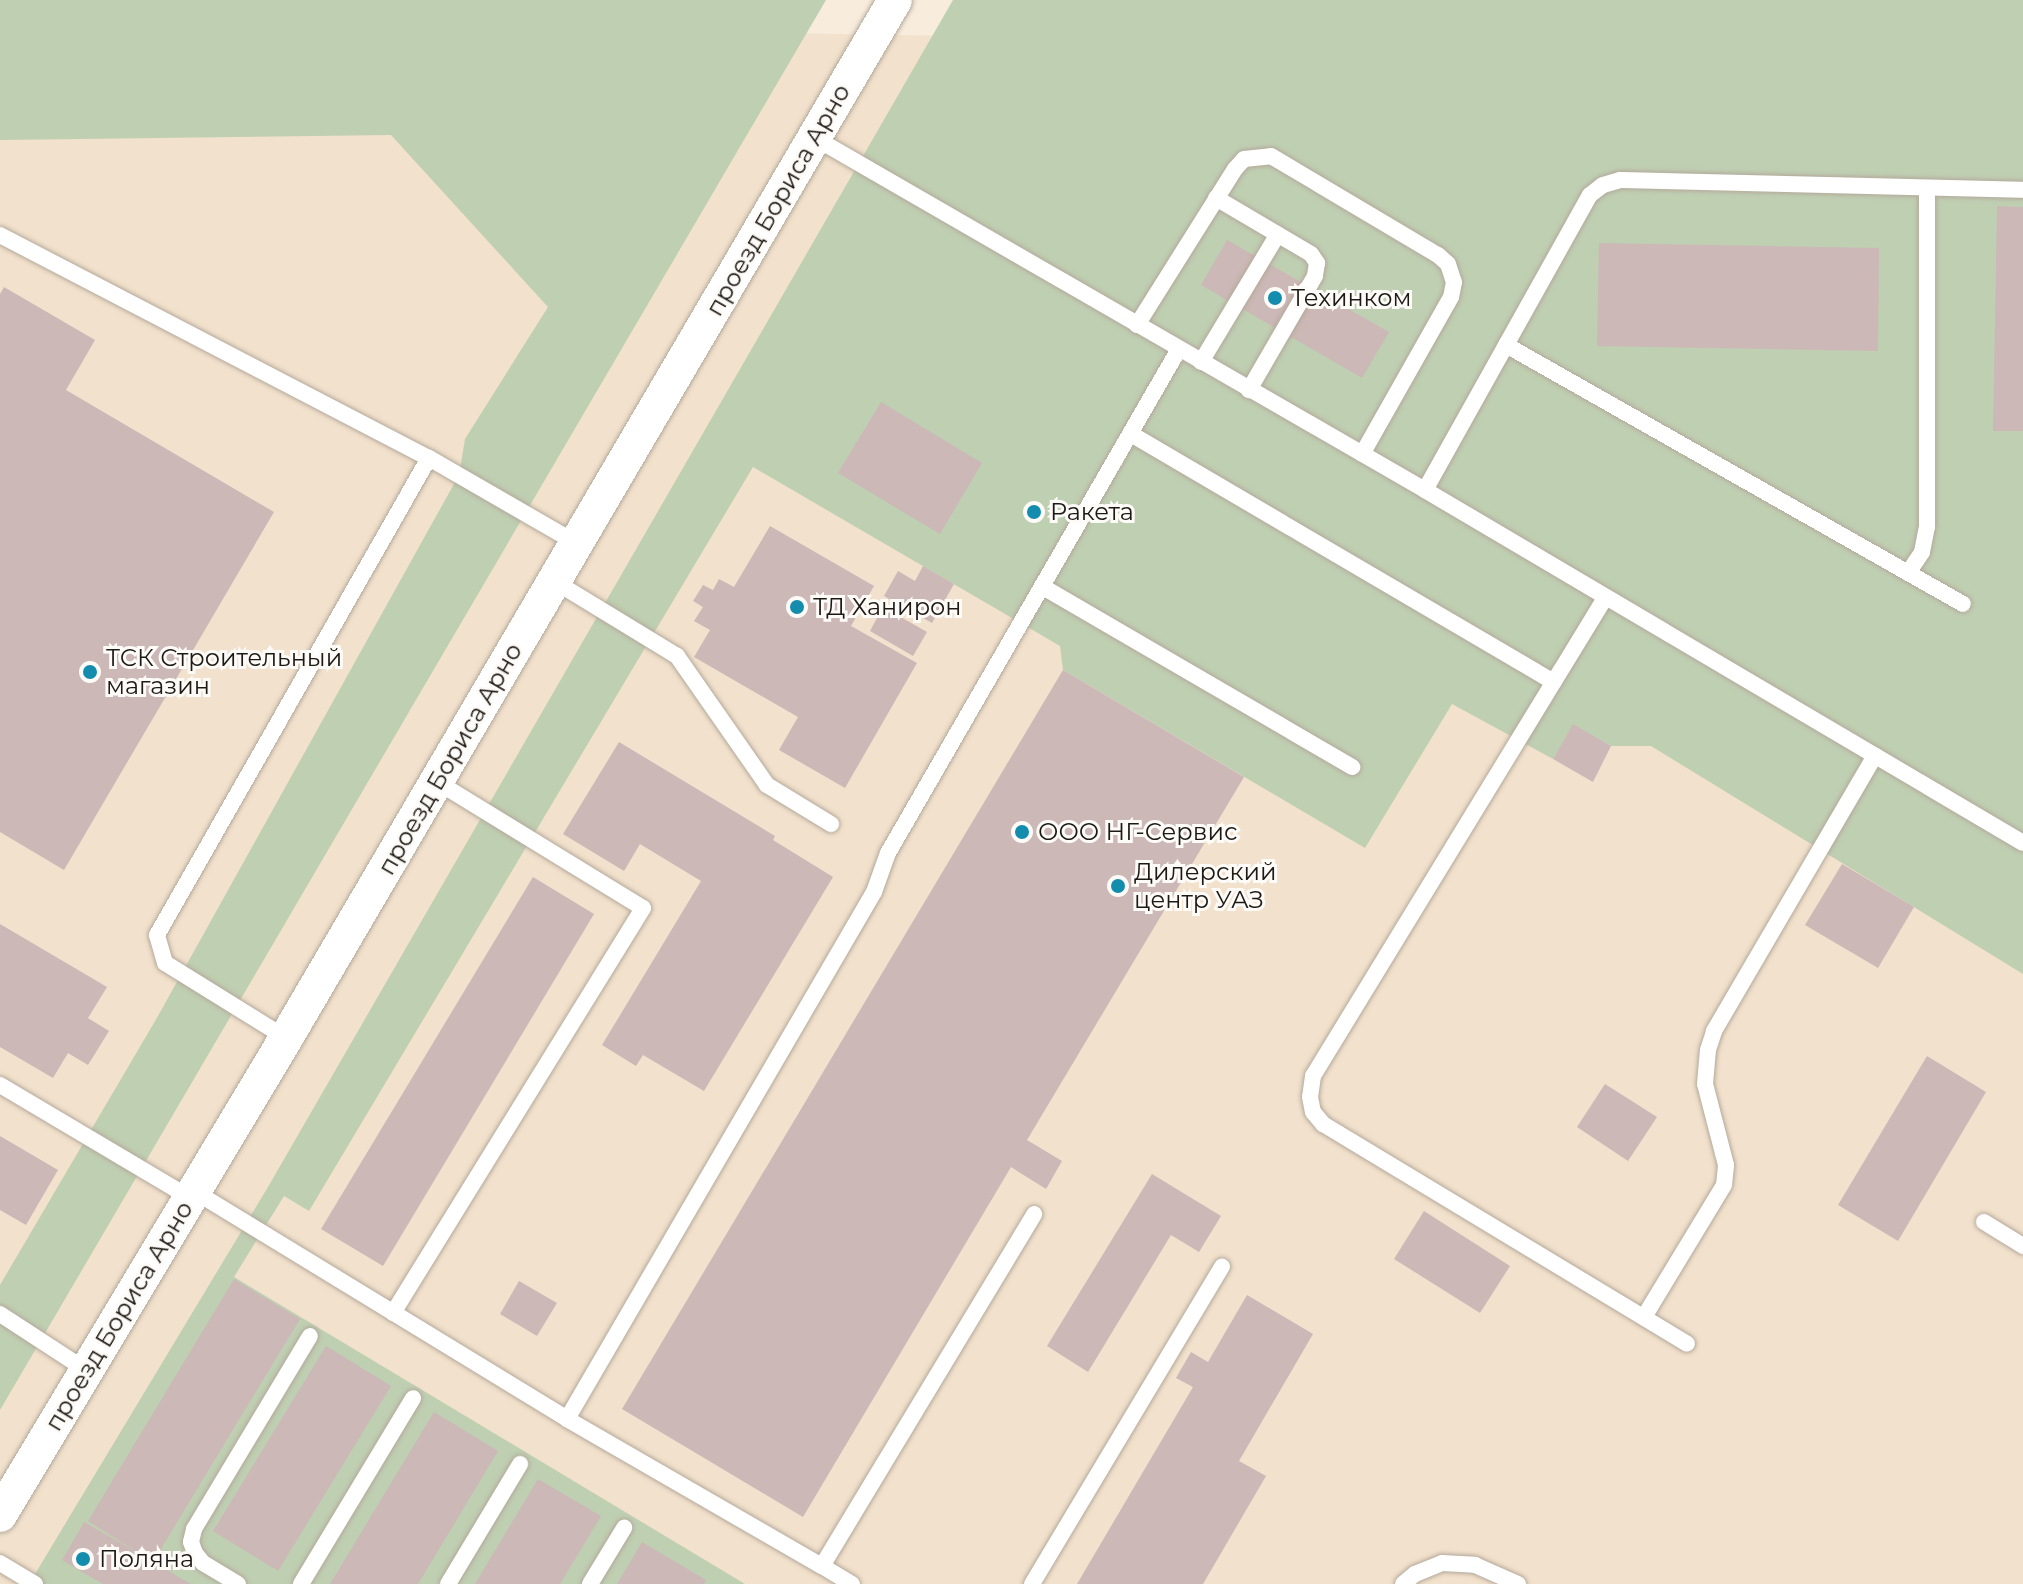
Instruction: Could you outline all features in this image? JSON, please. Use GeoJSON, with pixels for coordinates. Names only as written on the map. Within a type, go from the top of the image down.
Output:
{"type":"FeatureCollection","features":[{"type":"Feature","properties":{"kind":"street","name":"проезд Бориса Арно"},"geometry":{"type":"LineString","coordinates":[[0,1515],[286,1038],[895,0]]}},
{"type":"Feature","properties":{"kind":"lane"},"geometry":{"type":"LineString","coordinates":[[815,138],[1425,490],[2023,843]]}},
{"type":"Feature","properties":{"kind":"lane"},"geometry":{"type":"LineString","coordinates":[[1137,325],[1216,198],[1244,159],[1271,156],[1448,264],[1454,282],[1451,297],[1362,454]]}},
{"type":"Feature","properties":{"kind":"lane"},"geometry":{"type":"LineString","coordinates":[[1425,490],[1590,195],[1603,185],[1620,180],[2023,190]]}},
{"type":"Feature","properties":{"kind":"lane"},"geometry":{"type":"LineString","coordinates":[[1908,573],[1922,552],[1927,527],[1927,188]]}},
{"type":"Feature","properties":{"kind":"lane"},"geometry":{"type":"LineString","coordinates":[[1216,198],[1311,254],[1317,263],[1315,276],[1249,390]]}},
{"type":"Feature","properties":{"kind":"lane"},"geometry":{"type":"LineString","coordinates":[[1201,362],[1278,234]]}},
{"type":"Feature","properties":{"kind":"lane"},"geometry":{"type":"LineString","coordinates":[[0,235],[429,458],[576,543]]}},
{"type":"Feature","properties":{"kind":"lane"},"geometry":{"type":"LineString","coordinates":[[1506,345],[1963,604]]}},
{"type":"Feature","properties":{"kind":"lane"},"geometry":{"type":"LineString","coordinates":[[567,1419],[874,892],[888,853],[1179,349]]}},
{"type":"Feature","properties":{"kind":"lane"},"geometry":{"type":"LineString","coordinates":[[1131,434],[1554,682]]}},
{"type":"Feature","properties":{"kind":"lane"},"geometry":{"type":"LineString","coordinates":[[286,1038],[165,963],[157,935],[429,458]]}},
{"type":"Feature","properties":{"kind":"lane"},"geometry":{"type":"LineString","coordinates":[[554,581],[677,656],[767,785],[831,824]]}},
{"type":"Feature","properties":{"kind":"lane"},"geometry":{"type":"LineString","coordinates":[[1043,587],[1352,767]]}},
{"type":"Feature","properties":{"kind":"lane"},"geometry":{"type":"LineString","coordinates":[[1605,598],[1313,1076],[1310,1097],[1313,1112],[1323,1124],[1687,1344]]}},
{"type":"Feature","properties":{"kind":"lane"},"geometry":{"type":"LineString","coordinates":[[1644,1317],[1724,1185],[1726,1165],[1705,1084],[1708,1050],[1714,1031],[1875,756]]}},
{"type":"Feature","properties":{"kind":"lane"},"geometry":{"type":"LineString","coordinates":[[393,1313],[643,908],[437,782]]}},
{"type":"Feature","properties":{"kind":"lane"},"geometry":{"type":"LineString","coordinates":[[0,1085],[852,1584]]}},
{"type":"Feature","properties":{"kind":"lane"},"geometry":{"type":"LineString","coordinates":[[822,1566],[1034,1214]]}},
{"type":"Feature","properties":{"kind":"lane"},"geometry":{"type":"LineString","coordinates":[[1984,1222],[2023,1246]]}},
{"type":"Feature","properties":{"kind":"lane"},"geometry":{"type":"LineString","coordinates":[[1032,1584],[1222,1266]]}},
{"type":"Feature","properties":{"kind":"lane"},"geometry":{"type":"LineString","coordinates":[[0,1314],[86,1370]]}},
{"type":"Feature","properties":{"kind":"lane"},"geometry":{"type":"LineString","coordinates":[[238,1584],[203,1563],[195,1553],[191,1542],[194,1529],[310,1336]]}},
{"type":"Feature","properties":{"kind":"lane"},"geometry":{"type":"LineString","coordinates":[[301,1584],[413,1398]]}},
{"type":"Feature","properties":{"kind":"lane"},"geometry":{"type":"LineString","coordinates":[[448,1584],[520,1464]]}},
{"type":"Feature","properties":{"kind":"lane"},"geometry":{"type":"LineString","coordinates":[[590,1584],[624,1528]]}},
{"type":"Feature","properties":{"kind":"lane"},"geometry":{"type":"LineString","coordinates":[[0,1563],[35,1584]]}},
{"type":"Feature","properties":{"kind":"lane"},"geometry":{"type":"LineString","coordinates":[[1403,1584],[1415,1574],[1442,1563],[1475,1565],[1518,1584]]}},
{"type":"Feature","properties":{"kind":"shaded area"},"geometry":{"type":"Polygon","coordinates":[[[0,20],[2023,54],[2023,1584],[0,1584],[0,20]]]}},
{"type":"Feature","properties":{"kind":"green space"},"geometry":{"type":"Polygon","coordinates":[[[0,0],[826,0],[0,1410],[0,1285],[158,1016],[459,475],[465,439],[548,307],[391,135],[0,140],[0,0]]]}},
{"type":"Feature","properties":{"kind":"green space"},"geometry":{"type":"Polygon","coordinates":[[[953,0],[2023,0],[2023,974],[1651,746],[1611,746],[1573,725],[1553,759],[1452,704],[1365,848],[1063,670],[1060,646],[753,467],[309,1211],[284,1196],[234,1277],[745,1584],[29,1584],[268,1187],[953,0]]]}},
{"type":"Feature","properties":{"kind":"building"},"geometry":{"type":"Polygon","coordinates":[[[1997,206],[2023,207],[2023,431],[1993,431],[1997,206]]]}},
{"type":"Feature","properties":{"kind":"building"},"geometry":{"type":"Polygon","coordinates":[[[1227,240],[1389,332],[1362,378],[1201,285],[1227,240]]]}},
{"type":"Feature","properties":{"kind":"building"},"geometry":{"type":"Polygon","coordinates":[[[1599,243],[1879,248],[1878,351],[1597,346],[1599,243]]]}},
{"type":"Feature","properties":{"kind":"building","name":"ТСК Строительный магазин"},"geometry":{"type":"Polygon","coordinates":[[[4,287],[95,340],[66,390],[274,512],[64,870],[0,832],[0,294],[4,287]]]}},
{"type":"Feature","properties":{"kind":"building"},"geometry":{"type":"Polygon","coordinates":[[[881,402],[982,463],[940,534],[838,473],[881,402]]]}},
{"type":"Feature","properties":{"kind":"building"},"geometry":{"type":"Polygon","coordinates":[[[770,526],[874,586],[851,626],[917,663],[845,788],[779,750],[798,717],[694,657],[710,630],[694,621],[703,607],[693,601],[703,585],[713,590],[719,579],[734,587],[770,526]]]}},
{"type":"Feature","properties":{"kind":"building"},"geometry":{"type":"Polygon","coordinates":[[[923,566],[954,584],[932,623],[884,596],[898,571],[915,581],[923,566]]]}},
{"type":"Feature","properties":{"kind":"building"},"geometry":{"type":"Polygon","coordinates":[[[883,607],[927,632],[913,656],[870,631],[883,607]]]}},
{"type":"Feature","properties":{"kind":"building"},"geometry":{"type":"Polygon","coordinates":[[[1063,670],[1244,777],[1027,1140],[1062,1161],[1046,1189],[1011,1167],[803,1517],[622,1409],[1063,670]]]}},
{"type":"Feature","properties":{"kind":"building"},"geometry":{"type":"Polygon","coordinates":[[[1573,724],[1611,746],[1593,782],[1553,759],[1573,724]]]}},
{"type":"Feature","properties":{"kind":"building"},"geometry":{"type":"Polygon","coordinates":[[[619,742],[775,836],[773,840],[833,877],[704,1091],[643,1055],[636,1066],[602,1045],[701,881],[640,844],[624,871],[563,834],[619,742]]]}},
{"type":"Feature","properties":{"kind":"building"},"geometry":{"type":"Polygon","coordinates":[[[1842,864],[1914,907],[1878,968],[1805,925],[1842,864]]]}},
{"type":"Feature","properties":{"kind":"building"},"geometry":{"type":"Polygon","coordinates":[[[533,877],[594,914],[383,1266],[321,1229],[533,877]]]}},
{"type":"Feature","properties":{"kind":"building"},"geometry":{"type":"Polygon","coordinates":[[[0,924],[107,987],[88,1018],[109,1031],[88,1065],[68,1053],[53,1078],[0,1047],[0,924]]]}},
{"type":"Feature","properties":{"kind":"building"},"geometry":{"type":"Polygon","coordinates":[[[1927,1056],[1986,1092],[1898,1241],[1838,1205],[1927,1056]]]}},
{"type":"Feature","properties":{"kind":"building"},"geometry":{"type":"Polygon","coordinates":[[[1605,1084],[1657,1117],[1628,1161],[1577,1127],[1605,1084]]]}},
{"type":"Feature","properties":{"kind":"building"},"geometry":{"type":"Polygon","coordinates":[[[0,1136],[58,1170],[26,1225],[0,1210],[0,1136]]]}},
{"type":"Feature","properties":{"kind":"building"},"geometry":{"type":"Polygon","coordinates":[[[1152,1174],[1221,1216],[1199,1252],[1171,1235],[1088,1372],[1047,1346],[1152,1174]]]}},
{"type":"Feature","properties":{"kind":"building"},"geometry":{"type":"Polygon","coordinates":[[[1424,1211],[1510,1266],[1480,1313],[1394,1259],[1424,1211]]]}},
{"type":"Feature","properties":{"kind":"building"},"geometry":{"type":"Polygon","coordinates":[[[234,1279],[300,1319],[153,1562],[191,1584],[103,1584],[62,1560],[84,1522],[140,1554],[88,1521],[234,1279]]]}},
{"type":"Feature","properties":{"kind":"building"},"geometry":{"type":"Polygon","coordinates":[[[519,1281],[557,1303],[537,1336],[500,1314],[519,1281]]]}},
{"type":"Feature","properties":{"kind":"building"},"geometry":{"type":"Polygon","coordinates":[[[1247,1295],[1313,1334],[1239,1461],[1266,1476],[1203,1584],[1077,1584],[1193,1387],[1176,1378],[1191,1352],[1208,1362],[1247,1295]]]}},
{"type":"Feature","properties":{"kind":"building"},"geometry":{"type":"Polygon","coordinates":[[[326,1346],[391,1386],[278,1571],[213,1531],[326,1346]]]}},
{"type":"Feature","properties":{"kind":"building"},"geometry":{"type":"Polygon","coordinates":[[[434,1412],[498,1451],[418,1584],[330,1584],[434,1412]]]}},
{"type":"Feature","properties":{"kind":"building"},"geometry":{"type":"Polygon","coordinates":[[[538,1479],[601,1516],[560,1584],[475,1584],[538,1479]]]}},
{"type":"Feature","properties":{"kind":"building"},"geometry":{"type":"Polygon","coordinates":[[[642,1542],[706,1580],[704,1584],[617,1584],[642,1542]]]}},
{"type":"Feature","properties":{"kind":"place","name":"Техинком"},"geometry":{"type":"Point","coordinates":[1275,298]}},
{"type":"Feature","properties":{"kind":"place","name":"Ракета"},"geometry":{"type":"Point","coordinates":[1034,512]}},
{"type":"Feature","properties":{"kind":"place","name":"ТД Ханирон"},"geometry":{"type":"Point","coordinates":[797,607]}},
{"type":"Feature","properties":{"kind":"place","name":"ТСК Строительный магазин"},"geometry":{"type":"Point","coordinates":[90,672]}},
{"type":"Feature","properties":{"kind":"place","name":"ООО НГ-Сервис"},"geometry":{"type":"Point","coordinates":[1022,832]}},
{"type":"Feature","properties":{"kind":"place","name":"Дилерский центр УАЗ"},"geometry":{"type":"Point","coordinates":[1118,886]}},
{"type":"Feature","properties":{"kind":"place","name":"Поляна"},"geometry":{"type":"Point","coordinates":[83,1559]}}]}
